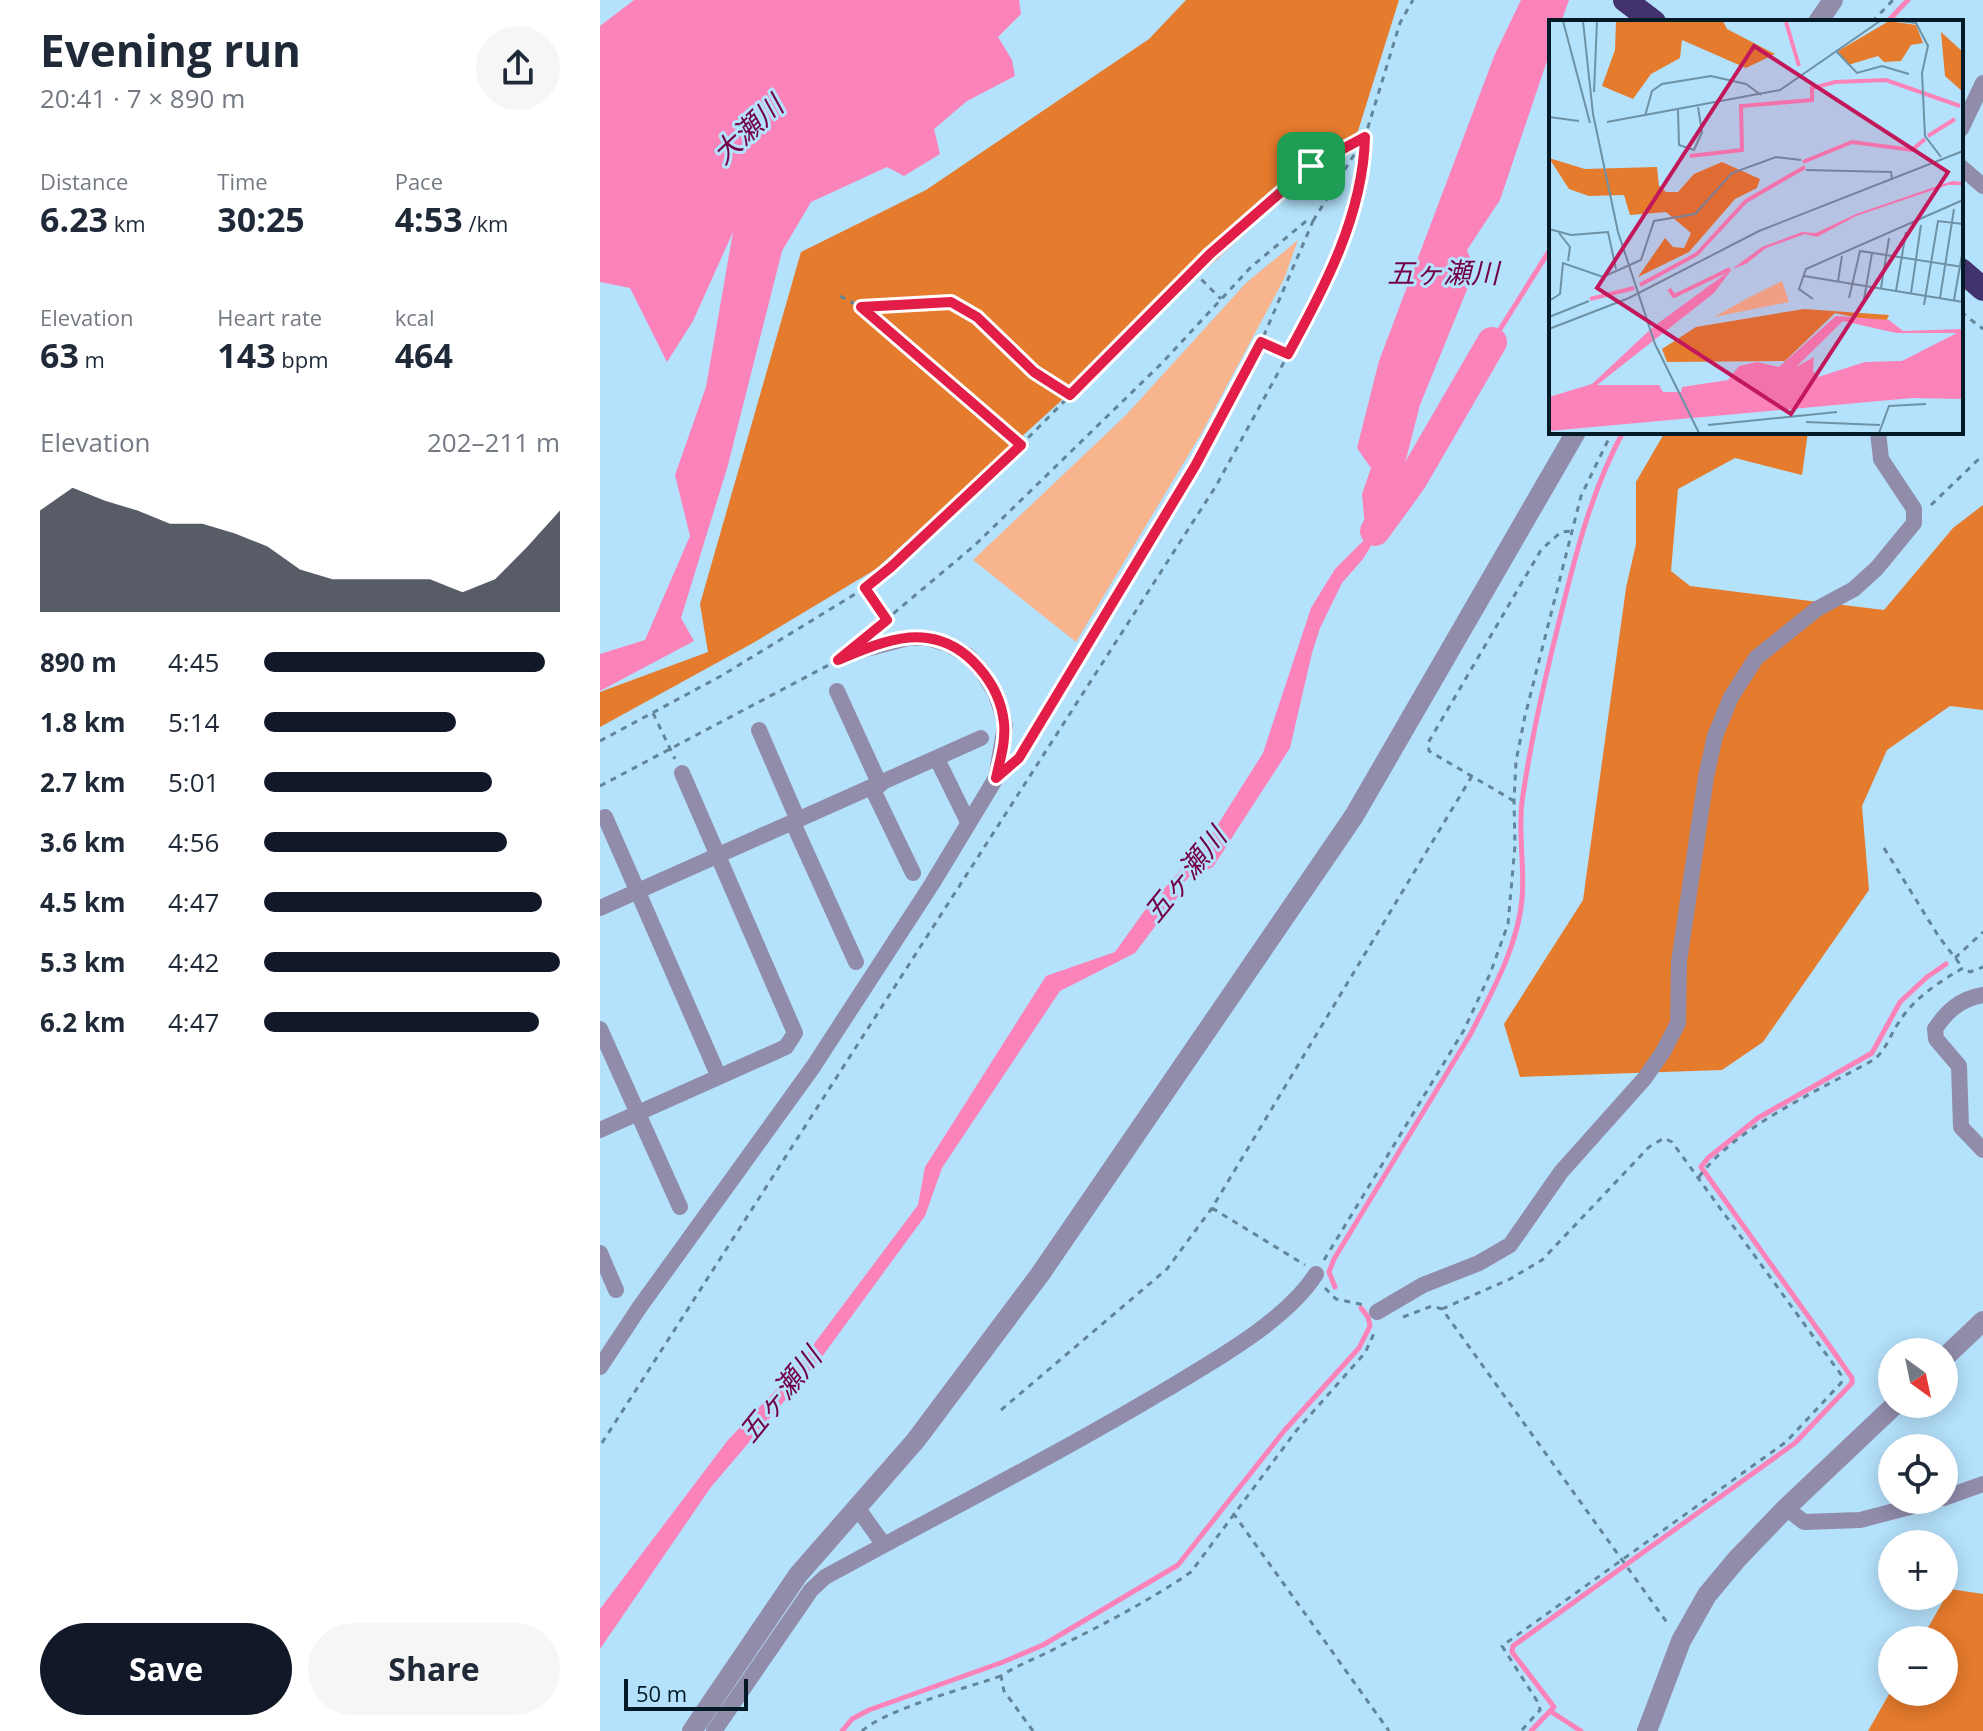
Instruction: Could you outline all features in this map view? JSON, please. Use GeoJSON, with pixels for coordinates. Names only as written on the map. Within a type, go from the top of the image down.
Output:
{"type":"FeatureCollection","features":[{"type":"Feature","properties":{"kind":"highway"},"geometry":{"type":"LineString","coordinates":[[1625,0],[1651,20]]}},
{"type":"Feature","properties":{"kind":"highway"},"geometry":{"type":"LineString","coordinates":[[1963,272],[1983,289]]}},
{"type":"Feature","properties":{"kind":"street"},"geometry":{"type":"LineString","coordinates":[[1819,20],[1833,0]]}},
{"type":"Feature","properties":{"kind":"street"},"geometry":{"type":"LineString","coordinates":[[1963,125],[1983,83]]}},
{"type":"Feature","properties":{"kind":"street"},"geometry":{"type":"LineString","coordinates":[[1963,169],[1983,186]]}},
{"type":"Feature","properties":{"kind":"street"},"geometry":{"type":"LineString","coordinates":[[692,1731],[798,1575],[916,1440],[1041,1273],[1354,816],[1575,434]]}},
{"type":"Feature","properties":{"kind":"street"},"geometry":{"type":"LineString","coordinates":[[1377,1319],[1423,1285],[1479,1263],[1510,1245],[1561,1172],[1644,1079],[1663,1052],[1678,1023],[1679,962],[1706,777],[1715,736],[1731,697],[1756,658],[1817,609],[1854,589],[1877,568],[1914,523],[1914,509],[1881,459],[1878,434]]}},
{"type":"Feature","properties":{"kind":"street"},"geometry":{"type":"LineString","coordinates":[[600,1367],[813,1067],[932,884],[996,778],[1005,726],[995,692],[967,655],[948,644],[927,638],[900,640],[856,650]]}},
{"type":"Feature","properties":{"kind":"street"},"geometry":{"type":"LineString","coordinates":[[837,691],[913,873]]}},
{"type":"Feature","properties":{"kind":"street"},"geometry":{"type":"LineString","coordinates":[[759,730],[856,962]]}},
{"type":"Feature","properties":{"kind":"street"},"geometry":{"type":"LineString","coordinates":[[600,908],[981,738]]}},
{"type":"Feature","properties":{"kind":"street"},"geometry":{"type":"LineString","coordinates":[[937,759],[968,822]]}},
{"type":"Feature","properties":{"kind":"street"},"geometry":{"type":"LineString","coordinates":[[600,1130],[786,1047],[795,1033],[682,773]]}},
{"type":"Feature","properties":{"kind":"street"},"geometry":{"type":"LineString","coordinates":[[605,817],[719,1077]]}},
{"type":"Feature","properties":{"kind":"street"},"geometry":{"type":"LineString","coordinates":[[1983,995],[1962,1001],[1947,1012],[1935,1029],[1936,1039],[1959,1066],[1961,1127],[1983,1150]]}},
{"type":"Feature","properties":{"kind":"street"},"geometry":{"type":"LineString","coordinates":[[600,1029],[680,1207]]}},
{"type":"Feature","properties":{"kind":"street"},"geometry":{"type":"LineString","coordinates":[[600,1253],[616,1290]]}},
{"type":"Feature","properties":{"kind":"street"},"geometry":{"type":"LineString","coordinates":[[714,1731],[811,1590],[825,1577],[1089,1435],[1226,1354],[1282,1311],[1316,1274]]}},
{"type":"Feature","properties":{"kind":"street"},"geometry":{"type":"LineString","coordinates":[[1958,1345],[1983,1321]]}},
{"type":"Feature","properties":{"kind":"street"},"geometry":{"type":"LineString","coordinates":[[1647,1731],[1681,1641],[1707,1595],[1786,1508],[1881,1418]]}},
{"type":"Feature","properties":{"kind":"street"},"geometry":{"type":"LineString","coordinates":[[1958,1493],[1983,1484]]}},
{"type":"Feature","properties":{"kind":"street"},"geometry":{"type":"LineString","coordinates":[[856,1506],[884,1545]]}},
{"type":"Feature","properties":{"kind":"street"},"geometry":{"type":"LineString","coordinates":[[1786,1508],[1804,1522],[1860,1520],[1883,1514]]}},
{"type":"Feature","properties":{"kind":"path"},"geometry":{"type":"LineString","coordinates":[[996,778],[1019,758],[1195,466],[1261,342],[1313,221],[1365,137],[1400,23],[1413,0]]}},
{"type":"Feature","properties":{"kind":"path"},"geometry":{"type":"LineString","coordinates":[[1874,20],[1893,0]]}},
{"type":"Feature","properties":{"kind":"path"},"geometry":{"type":"LineString","coordinates":[[600,741],[721,676],[865,588],[902,558],[1021,445],[1193,271],[1311,166],[1365,137]]}},
{"type":"Feature","properties":{"kind":"path"},"geometry":{"type":"LineString","coordinates":[[600,1446],[1216,486],[1318,300],[1342,244],[1365,161],[1365,137]]}},
{"type":"Feature","properties":{"kind":"path"},"geometry":{"type":"LineString","coordinates":[[875,630],[975,545],[1162,363],[1251,267],[1305,222],[1313,221]]}},
{"type":"Feature","properties":{"kind":"path"},"geometry":{"type":"LineString","coordinates":[[1193,271],[1221,299]]}},
{"type":"Feature","properties":{"kind":"path"},"geometry":{"type":"LineString","coordinates":[[840,296],[861,307],[1021,445]]}},
{"type":"Feature","properties":{"kind":"path"},"geometry":{"type":"LineString","coordinates":[[861,307],[951,302],[977,317],[1034,372],[1070,395]]}},
{"type":"Feature","properties":{"kind":"path"},"geometry":{"type":"LineString","coordinates":[[1963,314],[1983,329]]}},
{"type":"Feature","properties":{"kind":"path"},"geometry":{"type":"LineString","coordinates":[[1261,342],[1288,354]]}},
{"type":"Feature","properties":{"kind":"path"},"geometry":{"type":"LineString","coordinates":[[1316,1274],[1464,1030],[1490,974],[1508,924],[1515,845],[1516,761],[1525,716],[1581,496],[1611,434]]}},
{"type":"Feature","properties":{"kind":"path"},"geometry":{"type":"LineString","coordinates":[[1914,523],[1983,455]]}},
{"type":"Feature","properties":{"kind":"path"},"geometry":{"type":"LineString","coordinates":[[1514,801],[1429,751],[1428,743],[1541,550],[1561,532],[1572,531]]}},
{"type":"Feature","properties":{"kind":"path"},"geometry":{"type":"LineString","coordinates":[[865,588],[900,640]]}},
{"type":"Feature","properties":{"kind":"path"},"geometry":{"type":"LineString","coordinates":[[600,786],[856,650]]}},
{"type":"Feature","properties":{"kind":"path"},"geometry":{"type":"LineString","coordinates":[[838,660],[856,650]]}},
{"type":"Feature","properties":{"kind":"path"},"geometry":{"type":"LineString","coordinates":[[653,713],[682,773]]}},
{"type":"Feature","properties":{"kind":"path"},"geometry":{"type":"LineString","coordinates":[[1001,1410],[1167,1269],[1186,1247],[1472,776]]}},
{"type":"Feature","properties":{"kind":"path"},"geometry":{"type":"LineString","coordinates":[[1884,848],[1939,937],[1963,968],[1970,972],[1983,967]]}},
{"type":"Feature","properties":{"kind":"path"},"geometry":{"type":"LineString","coordinates":[[1955,958],[1983,932]]}},
{"type":"Feature","properties":{"kind":"path"},"geometry":{"type":"LineString","coordinates":[[1698,1179],[1732,1146],[1770,1118],[1875,1059],[1886,1049],[1899,1021],[1917,1002],[1937,983],[1963,968]]}},
{"type":"Feature","properties":{"kind":"path"},"geometry":{"type":"LineString","coordinates":[[1442,1309],[1510,1279],[1542,1260],[1649,1147],[1664,1138],[1672,1142],[1842,1376],[1841,1383],[1786,1442],[1502,1646],[1539,1704],[1540,1710],[1521,1731]]}},
{"type":"Feature","properties":{"kind":"path"},"geometry":{"type":"LineString","coordinates":[[862,1731],[870,1724],[904,1710],[1001,1676],[1191,1572],[1296,1431],[1365,1353],[1377,1319],[1356,1302],[1336,1299],[1304,1264],[1212,1208]]}},
{"type":"Feature","properties":{"kind":"path"},"geometry":{"type":"LineString","coordinates":[[1398,1319],[1432,1306],[1442,1309],[1681,1641]]}},
{"type":"Feature","properties":{"kind":"path"},"geometry":{"type":"LineString","coordinates":[[1233,1513],[1389,1731]]}},
{"type":"Feature","properties":{"kind":"path"},"geometry":{"type":"LineString","coordinates":[[1001,1676],[1004,1691],[1033,1731]]}},
{"type":"Feature","properties":{"kind":"shaded area"},"geometry":{"type":"Polygon","coordinates":[[[1186,0],[1399,0],[1358,131],[876,569],[753,643],[600,727],[600,692],[708,652],[700,604],[801,252],[926,190],[1149,39],[1186,0]]]}},
{"type":"Feature","properties":{"kind":"shaded area"},"geometry":{"type":"Polygon","coordinates":[[[1298,240],[1284,279],[1201,434],[1076,642],[973,560],[1126,415],[1246,283],[1298,240]]]}},
{"type":"Feature","properties":{"kind":"shaded area"},"geometry":{"type":"Polygon","coordinates":[[[1664,434],[1808,434],[1802,475],[1735,458],[1678,489],[1671,571],[1690,586],[1884,610],[1953,528],[1983,505],[1983,710],[1950,706],[1887,750],[1862,806],[1869,890],[1763,1042],[1722,1070],[1520,1077],[1504,1024],[1583,900],[1626,588],[1636,544],[1636,482],[1664,434]]]}},
{"type":"Feature","properties":{"kind":"shaded area"},"geometry":{"type":"Polygon","coordinates":[[[1958,1590],[1983,1594],[1983,1731],[1868,1731],[1882,1706],[1958,1706],[1958,1626],[1929,1626],[1938,1610],[1958,1610],[1958,1590]]]}},
{"type":"Feature","properties":{"kind":"water","name":"大瀬川"},"geometry":{"type":"Polygon","coordinates":[[[634,0],[1019,0],[1021,14],[998,37],[1012,60],[1015,76],[967,101],[934,129],[940,154],[904,176],[887,167],[811,202],[782,251],[728,465],[681,618],[694,641],[600,691],[600,654],[645,640],[690,536],[675,475],[706,387],[733,232],[693,321],[667,362],[630,288],[600,282],[600,26],[634,0]]]}},
{"type":"Feature","properties":{"kind":"water","name":"五ヶ瀬川"},"geometry":{"type":"Polygon","coordinates":[[[1521,0],[1569,0],[1562,20],[1549,20],[1549,55],[1500,200],[1467,250],[1475,270],[1420,405],[1401,479],[1378,534],[1363,559],[1342,583],[1320,628],[1290,748],[1213,867],[1189,877],[1174,892],[1179,895],[1135,953],[1060,991],[942,1168],[925,1216],[821,1358],[711,1487],[600,1649],[600,1609],[728,1440],[793,1372],[918,1205],[925,1167],[1046,976],[1115,952],[1145,910],[1208,840],[1263,753],[1311,608],[1335,569],[1366,538],[1362,494],[1371,468],[1357,448],[1379,361],[1495,54],[1521,0]]]}},
{"type":"Feature","properties":{"kind":"waterway"},"geometry":{"type":"LineString","coordinates":[[1889,20],[1908,0]]}},
{"type":"Feature","properties":{"kind":"waterway"},"geometry":{"type":"LineString","coordinates":[[1492,342],[1549,251]]}},
{"type":"Feature","properties":{"kind":"waterway"},"geometry":{"type":"LineString","coordinates":[[1375,531],[1412,480],[1492,342]]}},
{"type":"Feature","properties":{"kind":"waterway"},"geometry":{"type":"LineString","coordinates":[[1335,1287],[1329,1272],[1334,1259],[1470,1035],[1509,952],[1522,899],[1522,802],[1539,705],[1580,541],[1594,497],[1622,434]]}},
{"type":"Feature","properties":{"kind":"waterway"},"geometry":{"type":"LineString","coordinates":[[1531,1731],[1554,1707],[1512,1652],[1513,1646],[1795,1443],[1852,1383],[1852,1378],[1701,1167],[1758,1118],[1872,1053],[1900,1002],[1946,964]]}},
{"type":"Feature","properties":{"kind":"waterway"},"geometry":{"type":"LineString","coordinates":[[842,1731],[852,1719],[869,1710],[1043,1645],[1178,1565],[1284,1431],[1359,1348],[1370,1326],[1361,1308]]}},
{"type":"Feature","properties":{"kind":"waterway"},"geometry":{"type":"LineString","coordinates":[[1550,1711],[1581,1731]]}},
{"type":"Feature","properties":{"kind":"route"},"geometry":{"type":"LineString","coordinates":[[1365,137],[1365,161],[1355,206],[1318,300],[1288,354],[1261,342],[1138,564],[1019,758],[996,778],[1005,726],[1002,712],[995,692],[967,655],[948,644],[927,638],[908,638],[838,660],[887,620],[865,588],[1021,445],[861,307],[951,302],[977,317],[1034,372],[1070,395],[1210,254],[1311,166],[1365,137]]}}]}
